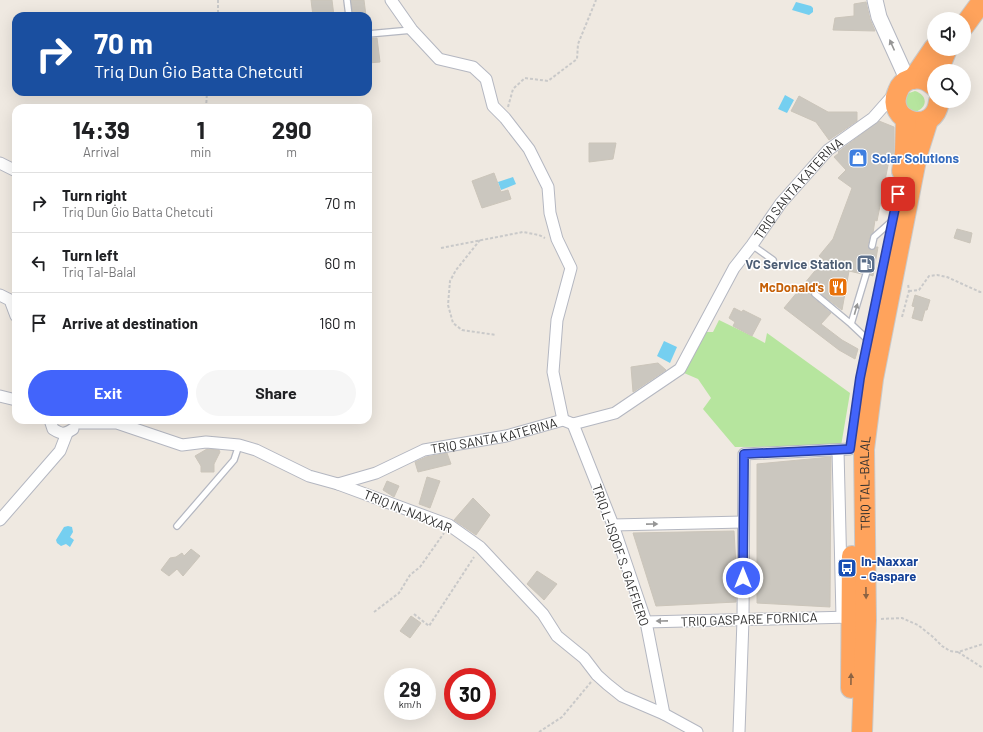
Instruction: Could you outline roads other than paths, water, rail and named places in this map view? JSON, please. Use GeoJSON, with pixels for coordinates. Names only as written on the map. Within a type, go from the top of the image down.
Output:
{"type":"FeatureCollection","features":[{"type":"Feature","properties":{"kind":"highway"},"geometry":{"type":"LineString","coordinates":[[958,12],[966,0]]}},
{"type":"Feature","properties":{"kind":"highway"},"geometry":{"type":"LineString","coordinates":[[971,16],[983,0]]}},
{"type":"Feature","properties":{"kind":"highway","name":"TRIQ TAL-BALAL"},"geometry":{"type":"LineString","coordinates":[[862,732],[853,618],[852,522],[844,450],[868,340],[905,152],[902,115],[896,104],[896,98],[928,56]]}},
{"type":"Feature","properties":{"kind":"highway"},"geometry":{"type":"LineString","coordinates":[[907,82],[919,78],[927,81]]}},
{"type":"Feature","properties":{"kind":"highway","name":"TRIQ TAL-BALAL"},"geometry":{"type":"LineString","coordinates":[[849,732],[853,618],[864,449],[873,379],[917,155],[928,120],[933,116],[938,108]]}},
{"type":"Feature","properties":{"kind":"highway"},"geometry":{"type":"LineString","coordinates":[[902,115],[916,123],[928,120]]}},
{"type":"Feature","properties":{"kind":"main road"},"geometry":{"type":"LineString","coordinates":[[875,0],[879,17],[907,82]]}},
{"type":"Feature","properties":{"kind":"street","name":"TRIQ L-ISQOF S. GAFFIERO"},"geometry":{"type":"LineString","coordinates":[[391,0],[412,30],[439,59],[473,67],[486,79],[493,106],[505,118],[530,149],[548,187],[550,213],[557,239],[571,268],[557,320],[553,372],[568,422],[613,525],[646,622],[664,714]]}},
{"type":"Feature","properties":{"kind":"street","name":"TRIQ SANTA KATERINA"},"geometry":{"type":"LineString","coordinates":[[338,484],[376,473],[424,450],[506,436],[615,413],[680,369],[734,268],[781,203],[828,150],[873,118],[907,82]]}},
{"type":"Feature","properties":{"kind":"street","name":"TRIQ SANTA KATERINA"},"geometry":{"type":"LineString","coordinates":[[873,118],[902,115]]}},
{"type":"Feature","properties":{"kind":"street"},"geometry":{"type":"LineString","coordinates":[[0,163],[12,169]]}},
{"type":"Feature","properties":{"kind":"street"},"geometry":{"type":"LineString","coordinates":[[0,396],[12,399]]}},
{"type":"Feature","properties":{"kind":"street"},"geometry":{"type":"LineString","coordinates":[[51,424],[53,429],[60,433],[67,433]]}},
{"type":"Feature","properties":{"kind":"street"},"geometry":{"type":"LineString","coordinates":[[0,520],[60,451],[67,433],[76,424]]}},
{"type":"Feature","properties":{"kind":"street","name":"TRIQ IN-NAXXAR"},"geometry":{"type":"LineString","coordinates":[[121,424],[182,445],[206,442],[239,445],[256,450],[309,476],[338,484],[449,525],[480,547],[543,614],[557,636],[584,658],[597,675],[622,696],[664,714],[697,732]]}},
{"type":"Feature","properties":{"kind":"street"},"geometry":{"type":"LineString","coordinates":[[739,732],[743,620],[744,454],[844,450]]}},
{"type":"Feature","properties":{"kind":"street"},"geometry":{"type":"LineString","coordinates":[[613,525],[743,522]]}},
{"type":"Feature","properties":{"kind":"street","name":"TRIQ GASPARE FORNICA"},"geometry":{"type":"LineString","coordinates":[[646,622],[853,618]]}},
{"type":"Feature","properties":{"kind":"lane"},"geometry":{"type":"LineString","coordinates":[[347,0],[348,12]]}},
{"type":"Feature","properties":{"kind":"lane"},"geometry":{"type":"LineString","coordinates":[[372,34],[412,30]]}},
{"type":"Feature","properties":{"kind":"lane"},"geometry":{"type":"LineString","coordinates":[[872,246],[874,237],[892,221]]}},
{"type":"Feature","properties":{"kind":"lane"},"geometry":{"type":"LineString","coordinates":[[752,245],[773,260]]}},
{"type":"Feature","properties":{"kind":"lane"},"geometry":{"type":"LineString","coordinates":[[851,324],[867,271]]}},
{"type":"Feature","properties":{"kind":"lane"},"geometry":{"type":"LineString","coordinates":[[815,294],[868,340]]}},
{"type":"Feature","properties":{"kind":"lane"},"geometry":{"type":"LineString","coordinates":[[177,526],[234,460],[239,445]]}},
{"type":"Feature","properties":{"kind":"water"},"geometry":{"type":"Polygon","coordinates":[[[796,2],[811,6],[813,8],[813,12],[809,15],[792,10],[796,2]]]}},
{"type":"Feature","properties":{"kind":"water"},"geometry":{"type":"Polygon","coordinates":[[[785,95],[794,100],[787,113],[778,109],[785,95]]]}},
{"type":"Feature","properties":{"kind":"water"},"geometry":{"type":"Polygon","coordinates":[[[513,177],[516,184],[501,190],[498,182],[513,177]]]}},
{"type":"Feature","properties":{"kind":"water"},"geometry":{"type":"Polygon","coordinates":[[[664,341],[677,347],[670,363],[657,356],[664,341]]]}},
{"type":"Feature","properties":{"kind":"water"},"geometry":{"type":"Polygon","coordinates":[[[64,527],[72,527],[73,532],[70,537],[74,540],[70,547],[66,544],[61,546],[56,540],[64,527]]]}},
{"type":"Feature","properties":{"kind":"place","name":"Solar Solutions"},"geometry":{"type":"Point","coordinates":[858,158]}},
{"type":"Feature","properties":{"kind":"place","name":"VC Service Station"},"geometry":{"type":"Point","coordinates":[866,264]}},
{"type":"Feature","properties":{"kind":"place","name":"McDonald's"},"geometry":{"type":"Point","coordinates":[838,287]}},
{"type":"Feature","properties":{"kind":"place","name":"In-Naxxar - Gaspare"},"geometry":{"type":"Point","coordinates":[847,568]}}]}
